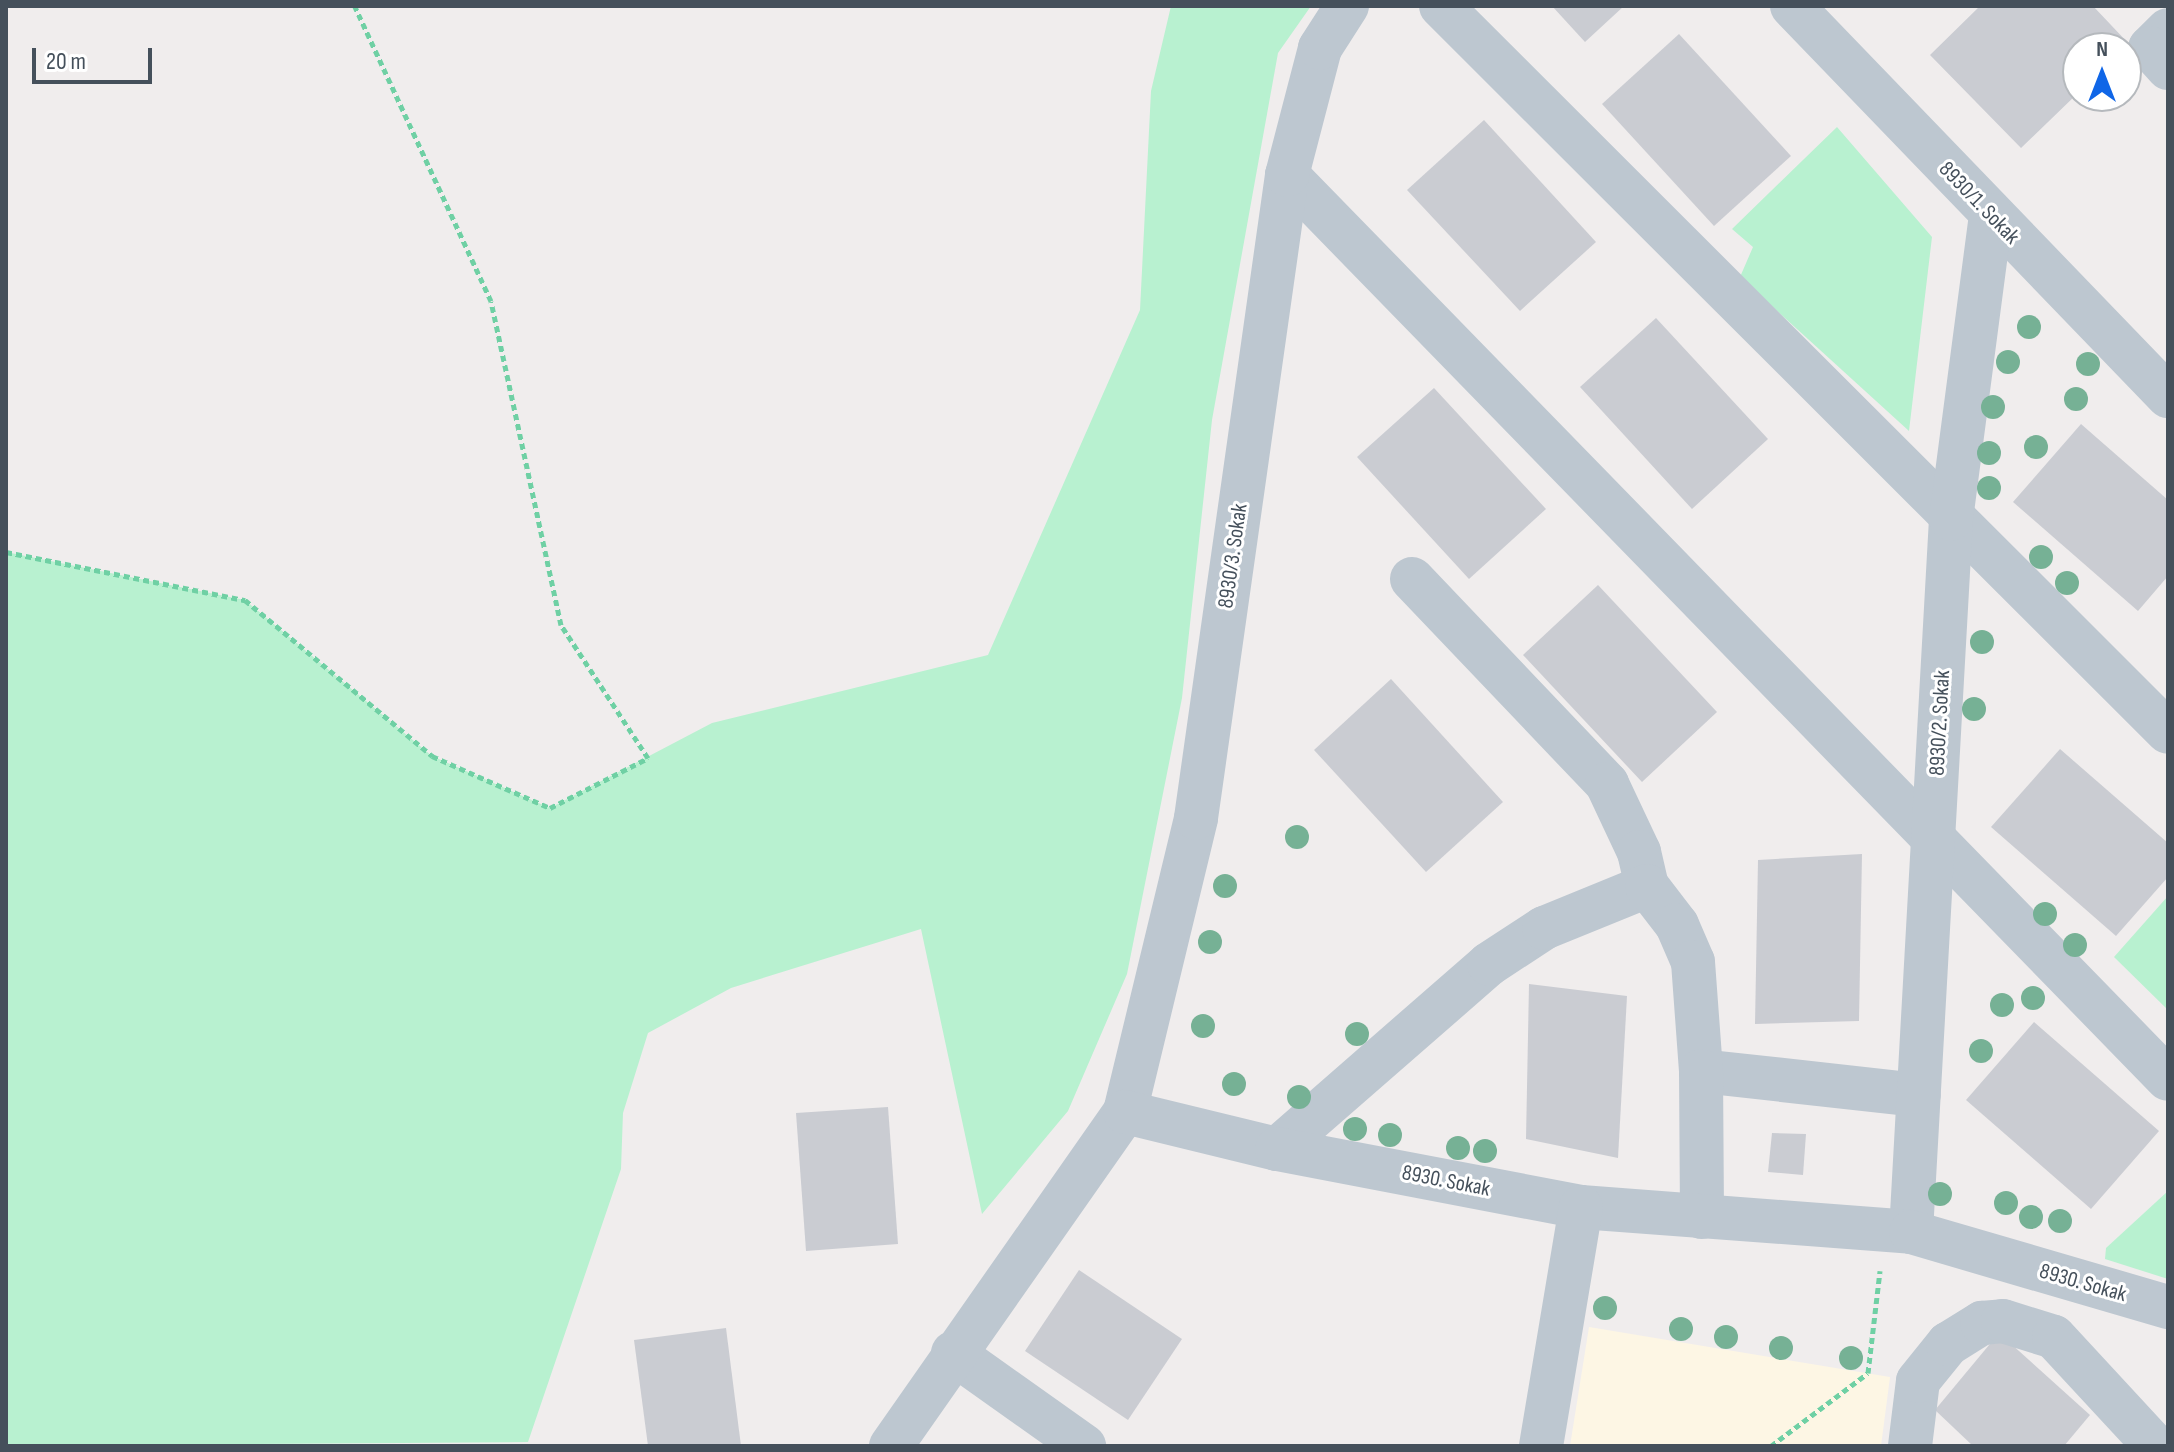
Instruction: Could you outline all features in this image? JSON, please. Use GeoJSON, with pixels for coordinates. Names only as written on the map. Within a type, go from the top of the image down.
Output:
{"type":"FeatureCollection","features":[{"type":"Feature","properties":{"kind":"street","name":"8930/3. Sokak"},"geometry":{"type":"LineString","coordinates":[[1125,1112],[1196,818],[1287,175],[1320,48],[1347,6]]}},
{"type":"Feature","properties":{"kind":"street"},"geometry":{"type":"LineString","coordinates":[[1441,6],[1951,519],[2168,732]]}},
{"type":"Feature","properties":{"kind":"street","name":"8930/1. Sokak"},"geometry":{"type":"LineString","coordinates":[[1817,15],[1991,216],[2168,396]]}},
{"type":"Feature","properties":{"kind":"street"},"geometry":{"type":"LineString","coordinates":[[2168,30],[2150,48],[2168,68]]}},
{"type":"Feature","properties":{"kind":"street"},"geometry":{"type":"LineString","coordinates":[[1287,175],[1933,842],[2168,1079]]}},
{"type":"Feature","properties":{"kind":"street","name":"8930/2. Sokak"},"geometry":{"type":"LineString","coordinates":[[1911,1232],[1951,519],[1991,216]]}},
{"type":"Feature","properties":{"kind":"street"},"geometry":{"type":"LineString","coordinates":[[1412,579],[1607,784],[1635,841],[1647,886],[1677,925],[1693,962],[1701,1071],[1702,1217]]}},
{"type":"Feature","properties":{"kind":"street"},"geometry":{"type":"LineString","coordinates":[[1277,1149],[1489,964],[1544,928],[1647,886]]}},
{"type":"Feature","properties":{"kind":"street"},"geometry":{"type":"LineString","coordinates":[[1701,1071],[1919,1095]]}},
{"type":"Feature","properties":{"kind":"street"},"geometry":{"type":"LineString","coordinates":[[891,1446],[953,1353],[1125,1112]]}},
{"type":"Feature","properties":{"kind":"street","name":"8930. Sokak"},"geometry":{"type":"LineString","coordinates":[[1125,1112],[1277,1149],[1581,1207],[1911,1232],[2168,1307]]}},
{"type":"Feature","properties":{"kind":"street"},"geometry":{"type":"LineString","coordinates":[[1541,1446],[1581,1207]]}},
{"type":"Feature","properties":{"kind":"street"},"geometry":{"type":"LineString","coordinates":[[1910,1446],[1918,1381],[1948,1344],[1993,1322],[2025,1325],[2054,1337],[2147,1441]]}},
{"type":"Feature","properties":{"kind":"street"},"geometry":{"type":"LineString","coordinates":[[953,1353],[1084,1446]]}},
{"type":"Feature","properties":{"kind":"path"},"geometry":{"type":"LineString","coordinates":[[6,552],[245,600],[432,756],[550,808],[648,758],[561,625],[491,301],[355,6]]}},
{"type":"Feature","properties":{"kind":"path"},"geometry":{"type":"LineString","coordinates":[[1771,1446],[1868,1373],[1879,1285]]}},
{"type":"Feature","properties":{"kind":"shaded area"},"geometry":{"type":"Polygon","coordinates":[[[1589,1327],[1890,1377],[1881,1446],[1570,1446],[1589,1327]]]}},
{"type":"Feature","properties":{"kind":"green space"},"geometry":{"type":"Polygon","coordinates":[[[1171,6],[1311,6],[1278,53],[1212,420],[1182,698],[1127,974],[1068,1111],[982,1214],[921,929],[731,988],[648,1033],[623,1113],[621,1169],[528,1442],[6,1446],[6,552],[245,600],[432,756],[550,808],[712,723],[988,655],[1140,310],[1151,91],[1171,6]]]}},
{"type":"Feature","properties":{"kind":"green space"},"geometry":{"type":"Polygon","coordinates":[[[1837,127],[1932,237],[1909,431],[1740,277],[1753,247],[1732,229],[1837,127]]]}},
{"type":"Feature","properties":{"kind":"green space"},"geometry":{"type":"Polygon","coordinates":[[[2168,896],[2168,1010],[2114,957],[2168,896]]]}},
{"type":"Feature","properties":{"kind":"green space"},"geometry":{"type":"Polygon","coordinates":[[[2168,1191],[2168,1279],[2105,1259],[2106,1248],[2168,1191]]]}},
{"type":"Feature","properties":{"kind":"building"},"geometry":{"type":"Polygon","coordinates":[[[1552,6],[1624,6],[1585,42],[1552,6]]]}},
{"type":"Feature","properties":{"kind":"building"},"geometry":{"type":"Polygon","coordinates":[[[1980,6],[2093,6],[2118,32],[2062,32],[2062,108],[2021,148],[1930,55],[1980,6]]]}},
{"type":"Feature","properties":{"kind":"building"},"geometry":{"type":"Polygon","coordinates":[[[1679,34],[1791,156],[1714,226],[1602,104],[1679,34]]]}},
{"type":"Feature","properties":{"kind":"building"},"geometry":{"type":"Polygon","coordinates":[[[1484,120],[1596,242],[1520,311],[1407,190],[1484,120]]]}},
{"type":"Feature","properties":{"kind":"building"},"geometry":{"type":"Polygon","coordinates":[[[1656,318],[1768,439],[1692,509],[1580,387],[1656,318]]]}},
{"type":"Feature","properties":{"kind":"building"},"geometry":{"type":"Polygon","coordinates":[[[1434,388],[1546,509],[1469,579],[1357,457],[1434,388]]]}},
{"type":"Feature","properties":{"kind":"building"},"geometry":{"type":"Polygon","coordinates":[[[2081,424],[2168,500],[2168,576],[2138,611],[2013,502],[2081,424]]]}},
{"type":"Feature","properties":{"kind":"building"},"geometry":{"type":"Polygon","coordinates":[[[1598,585],[1717,712],[1642,782],[1523,655],[1598,585]]]}},
{"type":"Feature","properties":{"kind":"building"},"geometry":{"type":"Polygon","coordinates":[[[1391,679],[1503,802],[1426,872],[1314,750],[1391,679]]]}},
{"type":"Feature","properties":{"kind":"building"},"geometry":{"type":"Polygon","coordinates":[[[2060,749],[2168,843],[2168,877],[2116,936],[1991,827],[2060,749]]]}},
{"type":"Feature","properties":{"kind":"building"},"geometry":{"type":"Polygon","coordinates":[[[1862,854],[1859,1021],[1755,1024],[1758,860],[1862,854]]]}},
{"type":"Feature","properties":{"kind":"building"},"geometry":{"type":"Polygon","coordinates":[[[1529,984],[1627,996],[1618,1158],[1526,1139],[1529,984]]]}},
{"type":"Feature","properties":{"kind":"building"},"geometry":{"type":"Polygon","coordinates":[[[2034,1022],[2159,1131],[2091,1209],[1966,1100],[2034,1022]]]}},
{"type":"Feature","properties":{"kind":"building"},"geometry":{"type":"Polygon","coordinates":[[[888,1107],[898,1244],[806,1251],[796,1113],[888,1107]]]}},
{"type":"Feature","properties":{"kind":"building"},"geometry":{"type":"Polygon","coordinates":[[[1772,1133],[1806,1134],[1803,1175],[1768,1172],[1772,1133]]]}},
{"type":"Feature","properties":{"kind":"building"},"geometry":{"type":"Polygon","coordinates":[[[1079,1270],[1182,1339],[1128,1420],[1025,1351],[1079,1270]]]}},
{"type":"Feature","properties":{"kind":"building"},"geometry":{"type":"Polygon","coordinates":[[[726,1328],[741,1446],[648,1446],[634,1340],[726,1328]]]}},
{"type":"Feature","properties":{"kind":"building"},"geometry":{"type":"Polygon","coordinates":[[[1999,1333],[2090,1415],[2064,1446],[1973,1446],[1935,1410],[1999,1333]]]}}]}
